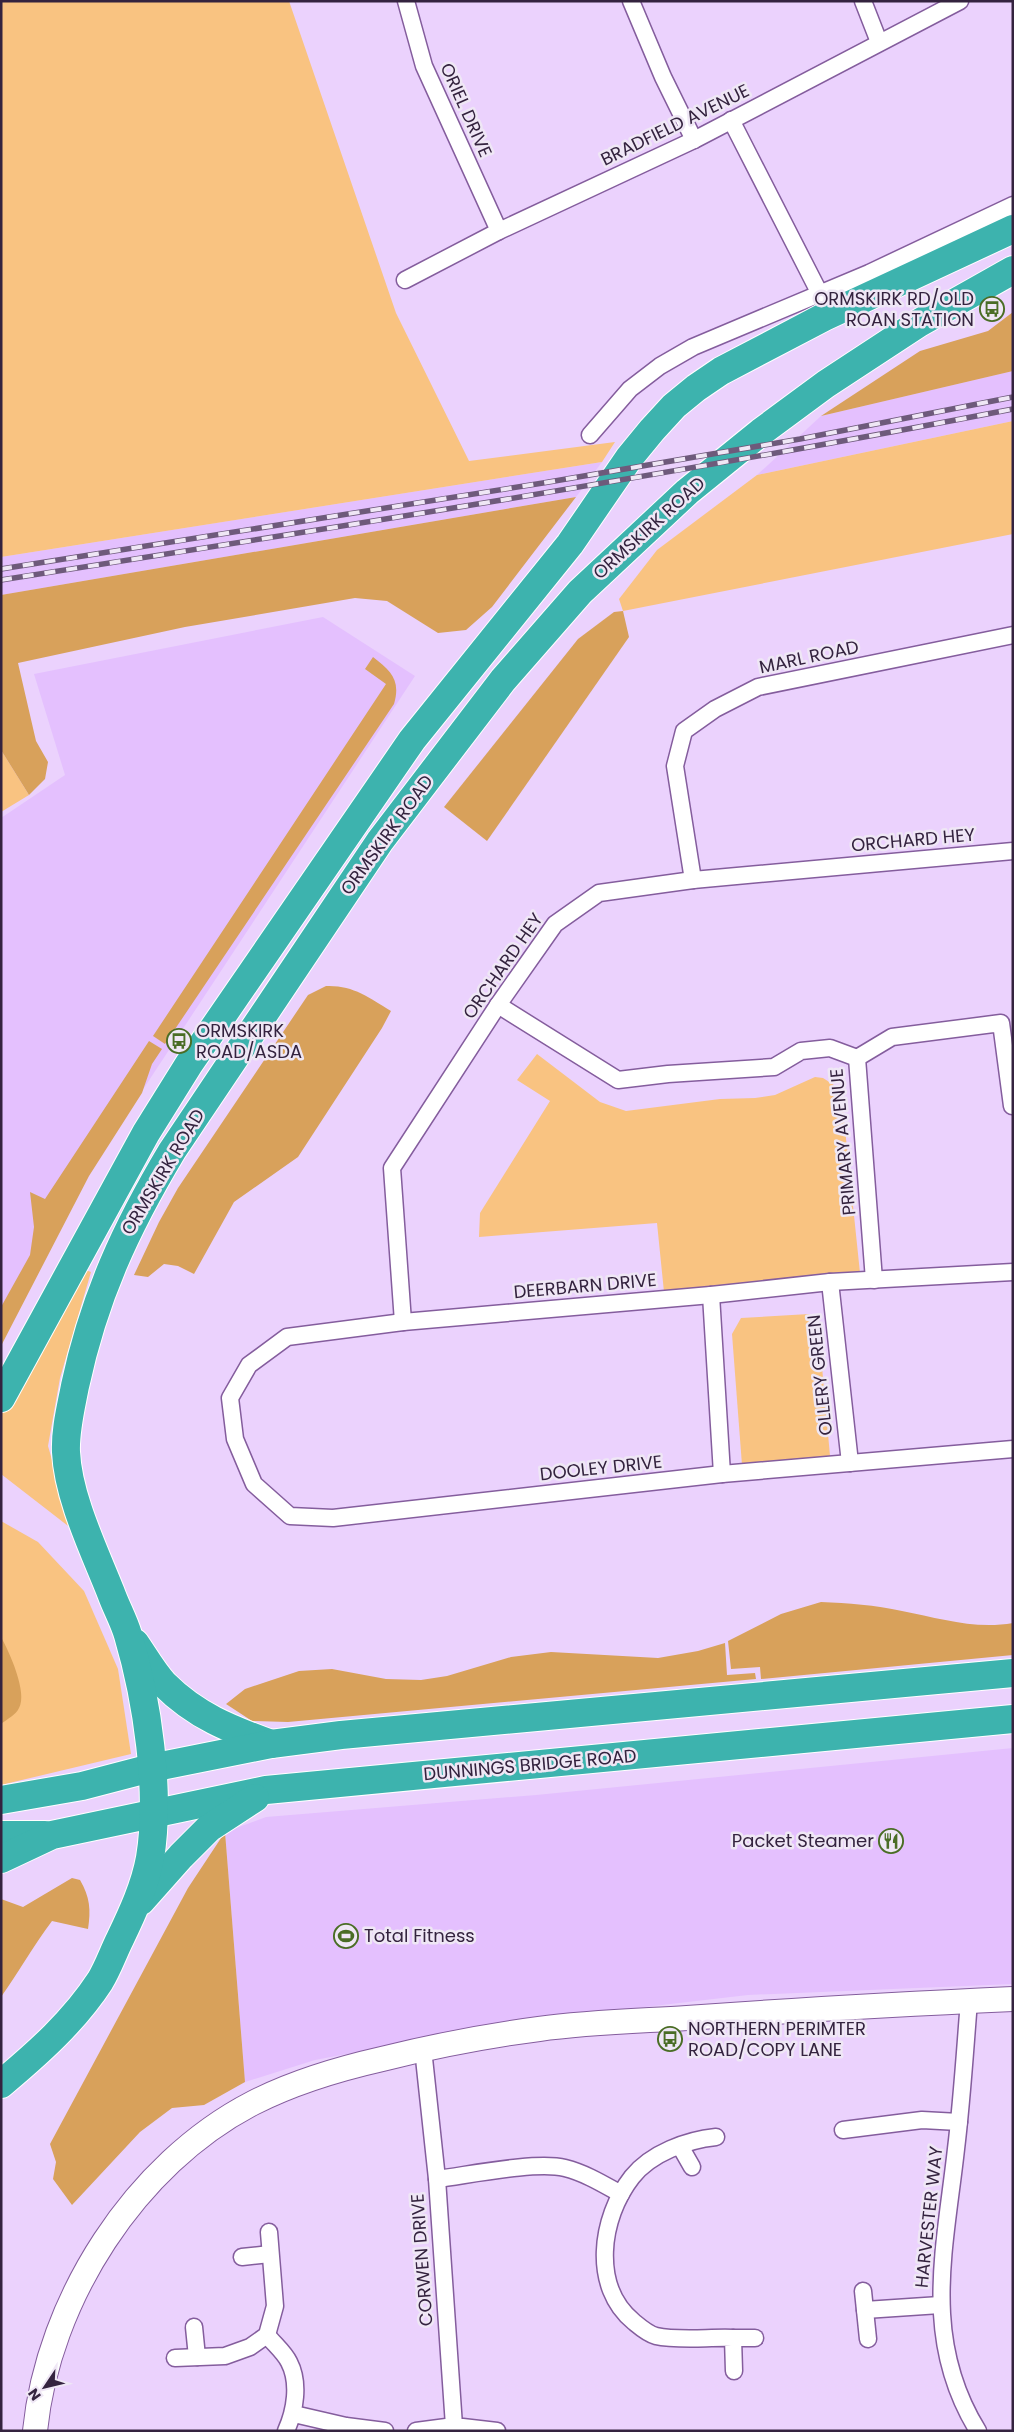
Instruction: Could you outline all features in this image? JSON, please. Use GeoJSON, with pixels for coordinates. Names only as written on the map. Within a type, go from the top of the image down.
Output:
{"type":"FeatureCollection","features":[{"type":"Feature","properties":{"kind":"highway","name":"ORMSKIRK ROAD"},"geometry":{"type":"LineString","coordinates":[[1,1398],[146,1133],[189,1064],[412,740],[570,544],[629,458],[652,430],[682,400],[721,372],[824,317],[1013,229]]}},
{"type":"Feature","properties":{"kind":"highway","name":"ORMSKIRK ROAD"},"geometry":{"type":"LineString","coordinates":[[128,1634],[80,1512],[69,1476],[66,1450],[68,1420],[81,1356],[98,1302],[118,1250],[148,1191],[172,1151],[380,841],[482,705],[580,592],[687,492],[761,432],[826,384],[918,323],[1013,270]]}},
{"type":"Feature","properties":{"kind":"highway"},"geometry":{"type":"LineString","coordinates":[[128,1634],[163,1683],[195,1710],[222,1726],[271,1744]]}},
{"type":"Feature","properties":{"kind":"highway"},"geometry":{"type":"LineString","coordinates":[[1,2084],[67,2024],[101,1980],[134,1909],[150,1859],[154,1812],[151,1768],[146,1718],[128,1634]]}},
{"type":"Feature","properties":{"kind":"highway"},"geometry":{"type":"LineString","coordinates":[[1,1800],[82,1786],[151,1768],[271,1744],[341,1735],[1013,1673]]}},
{"type":"Feature","properties":{"kind":"highway","name":"DUNNINGS BRIDGE ROAD"},"geometry":{"type":"LineString","coordinates":[[52,1835],[154,1812],[266,1790],[1013,1719]]}},
{"type":"Feature","properties":{"kind":"highway"},"geometry":{"type":"LineString","coordinates":[[134,1909],[181,1856],[209,1828],[266,1790]]}},
{"type":"Feature","properties":{"kind":"highway"},"geometry":{"type":"LineString","coordinates":[[1,1835],[52,1835]]}},
{"type":"Feature","properties":{"kind":"highway"},"geometry":{"type":"LineString","coordinates":[[1,1859],[52,1835]]}},
{"type":"Feature","properties":{"kind":"main road"},"geometry":{"type":"LineString","coordinates":[[35,2431],[45,2369],[56,2335],[70,2303],[94,2259],[118,2222],[137,2197],[191,2144],[251,2104],[288,2087],[352,2066],[423,2049],[541,2028],[1013,1999]]}},
{"type":"Feature","properties":{"kind":"street","name":"ORIEL DRIVE"},"geometry":{"type":"LineString","coordinates":[[406,1],[424,66],[500,232]]}},
{"type":"Feature","properties":{"kind":"street"},"geometry":{"type":"LineString","coordinates":[[631,1],[663,77],[694,140]]}},
{"type":"Feature","properties":{"kind":"street"},"geometry":{"type":"LineString","coordinates":[[863,1],[880,42]]}},
{"type":"Feature","properties":{"kind":"street","name":"BRADFIELD AVENUE"},"geometry":{"type":"LineString","coordinates":[[405,280],[500,232],[694,140],[960,1]]}},
{"type":"Feature","properties":{"kind":"street"},"geometry":{"type":"LineString","coordinates":[[732,120],[820,294]]}},
{"type":"Feature","properties":{"kind":"street"},"geometry":{"type":"LineString","coordinates":[[590,435],[630,389],[660,366],[693,347],[820,294],[1013,204]]}},
{"type":"Feature","properties":{"kind":"street","name":"MARL ROAD"},"geometry":{"type":"LineString","coordinates":[[693,880],[675,766],[684,731],[715,709],[758,687],[1013,635]]}},
{"type":"Feature","properties":{"kind":"street","name":"ORCHARD HEY"},"geometry":{"type":"LineString","coordinates":[[403,1322],[392,1168],[498,1006],[555,924],[600,893],[693,880],[1013,851]]}},
{"type":"Feature","properties":{"kind":"street","name":"PRIMARY AVENUE"},"geometry":{"type":"LineString","coordinates":[[498,1006],[618,1080],[668,1074],[774,1067],[801,1051],[830,1048],[857,1058],[874,1280]]}},
{"type":"Feature","properties":{"kind":"street"},"geometry":{"type":"LineString","coordinates":[[857,1058],[892,1037],[1000,1023],[1012,1106]]}},
{"type":"Feature","properties":{"kind":"street","name":"DEERBARN DRIVE"},"geometry":{"type":"LineString","coordinates":[[235,1439],[230,1398],[249,1365],[287,1337],[403,1322],[711,1295],[830,1282],[1013,1272]]}},
{"type":"Feature","properties":{"kind":"street","name":"OLLERY GREEN"},"geometry":{"type":"LineString","coordinates":[[830,1282],[850,1463]]}},
{"type":"Feature","properties":{"kind":"street"},"geometry":{"type":"LineString","coordinates":[[711,1295],[722,1474]]}},
{"type":"Feature","properties":{"kind":"street","name":"DOOLEY DRIVE"},"geometry":{"type":"LineString","coordinates":[[235,1439],[254,1484],[290,1516],[333,1518],[722,1474],[1013,1449]]}},
{"type":"Feature","properties":{"kind":"street","name":"HARVESTER WAY"},"geometry":{"type":"LineString","coordinates":[[969,2001],[959,2122],[940,2305],[943,2341],[952,2378],[970,2428]]}},
{"type":"Feature","properties":{"kind":"street","name":"CORWEN DRIVE"},"geometry":{"type":"LineString","coordinates":[[423,2049],[437,2179],[454,2426]]}},
{"type":"Feature","properties":{"kind":"street"},"geometry":{"type":"LineString","coordinates":[[843,2130],[922,2120],[959,2122]]}},
{"type":"Feature","properties":{"kind":"street"},"geometry":{"type":"LineString","coordinates":[[716,2137],[697,2139],[649,2160],[632,2176],[621,2194],[611,2219],[604,2251],[605,2275],[613,2296],[624,2314],[640,2328],[656,2336],[755,2338]]}},
{"type":"Feature","properties":{"kind":"street"},"geometry":{"type":"LineString","coordinates":[[680,2146],[692,2167]]}},
{"type":"Feature","properties":{"kind":"street"},"geometry":{"type":"LineString","coordinates":[[437,2179],[544,2166],[563,2168],[592,2178],[621,2194]]}},
{"type":"Feature","properties":{"kind":"street"},"geometry":{"type":"LineString","coordinates":[[175,2358],[226,2356],[250,2347],[267,2335],[275,2306],[269,2232]]}},
{"type":"Feature","properties":{"kind":"street"},"geometry":{"type":"LineString","coordinates":[[242,2257],[270,2254]]}},
{"type":"Feature","properties":{"kind":"street"},"geometry":{"type":"LineString","coordinates":[[864,2290],[868,2340]]}},
{"type":"Feature","properties":{"kind":"street"},"geometry":{"type":"LineString","coordinates":[[865,2310],[940,2305]]}},
{"type":"Feature","properties":{"kind":"street"},"geometry":{"type":"LineString","coordinates":[[194,2328],[197,2357]]}},
{"type":"Feature","properties":{"kind":"street"},"geometry":{"type":"LineString","coordinates":[[267,2335],[289,2361],[294,2372],[294,2414],[286,2431]]}},
{"type":"Feature","properties":{"kind":"street"},"geometry":{"type":"LineString","coordinates":[[733,2338],[734,2371]]}},
{"type":"Feature","properties":{"kind":"street"},"geometry":{"type":"LineString","coordinates":[[294,2414],[346,2426],[385,2431]]}},
{"type":"Feature","properties":{"kind":"street"},"geometry":{"type":"LineString","coordinates":[[416,2431],[454,2426],[497,2431]]}},
{"type":"Feature","properties":{"kind":"shaded area"},"geometry":{"type":"Polygon","coordinates":[[[1,1],[289,1],[396,313],[469,461],[615,442],[602,462],[1,557],[1,1]]]}},
{"type":"Feature","properties":{"kind":"shaded area"},"geometry":{"type":"Polygon","coordinates":[[[1013,312],[1013,371],[821,416],[920,351],[988,331],[1013,312]]]}},
{"type":"Feature","properties":{"kind":"shaded area"},"geometry":{"type":"Polygon","coordinates":[[[1013,371],[1013,421],[757,475],[821,416],[1013,371]]]}},
{"type":"Feature","properties":{"kind":"shaded area"},"geometry":{"type":"Polygon","coordinates":[[[1013,421],[1013,534],[623,611],[619,599],[657,550],[757,475],[1013,421]]]}},
{"type":"Feature","properties":{"kind":"shaded area"},"geometry":{"type":"Polygon","coordinates":[[[602,462],[576,497],[1,595],[1,557],[602,462]]]}},
{"type":"Feature","properties":{"kind":"shaded area"},"geometry":{"type":"Polygon","coordinates":[[[576,497],[492,607],[466,630],[438,633],[387,601],[355,598],[185,627],[18,663],[36,741],[48,762],[45,779],[29,795],[1,750],[1,595],[576,497]]]}},
{"type":"Feature","properties":{"kind":"shaded area"},"geometry":{"type":"Polygon","coordinates":[[[623,611],[629,637],[487,841],[444,807],[578,639],[614,612],[623,611]]]}},
{"type":"Feature","properties":{"kind":"shaded area"},"geometry":{"type":"Polygon","coordinates":[[[323,617],[415,676],[42,1243],[1,1320],[1,818],[65,775],[34,674],[323,617]]]}},
{"type":"Feature","properties":{"kind":"shaded area"},"geometry":{"type":"Polygon","coordinates":[[[373,657],[393,677],[396,688],[394,704],[165,1044],[153,1036],[386,684],[365,669],[373,657]]]}},
{"type":"Feature","properties":{"kind":"shaded area"},"geometry":{"type":"Polygon","coordinates":[[[1,750],[29,795],[1,812],[1,750]]]}},
{"type":"Feature","properties":{"kind":"shaded area"},"geometry":{"type":"Polygon","coordinates":[[[326,986],[336,986],[352,990],[391,1011],[382,1028],[298,1157],[234,1202],[194,1274],[178,1266],[164,1264],[148,1277],[134,1275],[159,1222],[178,1188],[308,995],[326,986]]]}},
{"type":"Feature","properties":{"kind":"shaded area"},"geometry":{"type":"Polygon","coordinates":[[[149,1041],[162,1049],[152,1064],[142,1093],[89,1176],[1,1346],[1,1307],[30,1255],[34,1227],[30,1192],[45,1199],[149,1041]]]}},
{"type":"Feature","properties":{"kind":"shaded area"},"geometry":{"type":"Polygon","coordinates":[[[537,1054],[600,1102],[626,1111],[720,1099],[755,1098],[775,1095],[815,1077],[823,1078],[837,1087],[842,1100],[860,1273],[664,1292],[657,1223],[479,1237],[480,1213],[550,1101],[517,1080],[537,1054]]]}},
{"type":"Feature","properties":{"kind":"shaded area"},"geometry":{"type":"Polygon","coordinates":[[[80,1268],[91,1272],[60,1378],[48,1446],[72,1529],[1,1474],[1,1411],[26,1383],[80,1268]]]}},
{"type":"Feature","properties":{"kind":"shaded area"},"geometry":{"type":"Polygon","coordinates":[[[809,1314],[818,1322],[830,1456],[750,1468],[742,1465],[732,1334],[741,1318],[809,1314]]]}},
{"type":"Feature","properties":{"kind":"shaded area"},"geometry":{"type":"Polygon","coordinates":[[[1,1521],[38,1542],[84,1591],[118,1669],[131,1754],[1,1785],[1,1521]]]}},
{"type":"Feature","properties":{"kind":"shaded area"},"geometry":{"type":"Polygon","coordinates":[[[821,1602],[882,1607],[971,1624],[999,1625],[1013,1623],[1013,1655],[761,1679],[760,1667],[731,1669],[728,1641],[781,1614],[821,1602]]]}},
{"type":"Feature","properties":{"kind":"shaded area"},"geometry":{"type":"Polygon","coordinates":[[[1,1637],[16,1672],[21,1701],[16,1713],[1,1724],[1,1637]]]}},
{"type":"Feature","properties":{"kind":"shaded area"},"geometry":{"type":"Polygon","coordinates":[[[725,1643],[727,1675],[755,1673],[756,1679],[288,1722],[252,1721],[226,1704],[245,1689],[299,1671],[332,1669],[386,1679],[421,1680],[447,1676],[511,1657],[551,1652],[658,1658],[698,1651],[725,1643]]]}},
{"type":"Feature","properties":{"kind":"shaded area"},"geometry":{"type":"Polygon","coordinates":[[[1013,1748],[1013,1984],[748,1995],[516,2022],[315,2060],[245,2082],[225,1832],[266,1817],[536,1795],[1013,1748]]]}},
{"type":"Feature","properties":{"kind":"shaded area"},"geometry":{"type":"Polygon","coordinates":[[[225,1832],[245,2082],[204,2105],[172,2108],[140,2132],[72,2205],[53,2179],[56,2162],[50,2144],[188,1888],[225,1832]]]}},
{"type":"Feature","properties":{"kind":"shaded area"},"geometry":{"type":"Polygon","coordinates":[[[72,1878],[80,1880],[88,1898],[88,1929],[52,1921],[1,1997],[1,1899],[23,1907],[72,1878]]]}},
{"type":"Feature","properties":{"kind":"railway"},"geometry":{"type":"LineString","coordinates":[[1,569],[543,483],[800,439],[1013,397]]}},
{"type":"Feature","properties":{"kind":"railway"},"geometry":{"type":"LineString","coordinates":[[1,580],[634,478],[1013,409]]}},
{"type":"Feature","properties":{"kind":"place","name":"ORMSKIRK RD/OLD ROAN STATION"},"geometry":{"type":"Point","coordinates":[992,309]}},
{"type":"Feature","properties":{"kind":"place","name":"ORMSKIRK ROAD/ASDA"},"geometry":{"type":"Point","coordinates":[179,1041]}},
{"type":"Feature","properties":{"kind":"place","name":"Packet Steamer"},"geometry":{"type":"Point","coordinates":[891,1841]}},
{"type":"Feature","properties":{"kind":"place","name":"Total Fitness"},"geometry":{"type":"Point","coordinates":[346,1936]}},
{"type":"Feature","properties":{"kind":"place","name":"NORTHERN PERIMTER ROAD/COPY LANE"},"geometry":{"type":"Point","coordinates":[670,2039]}}]}
